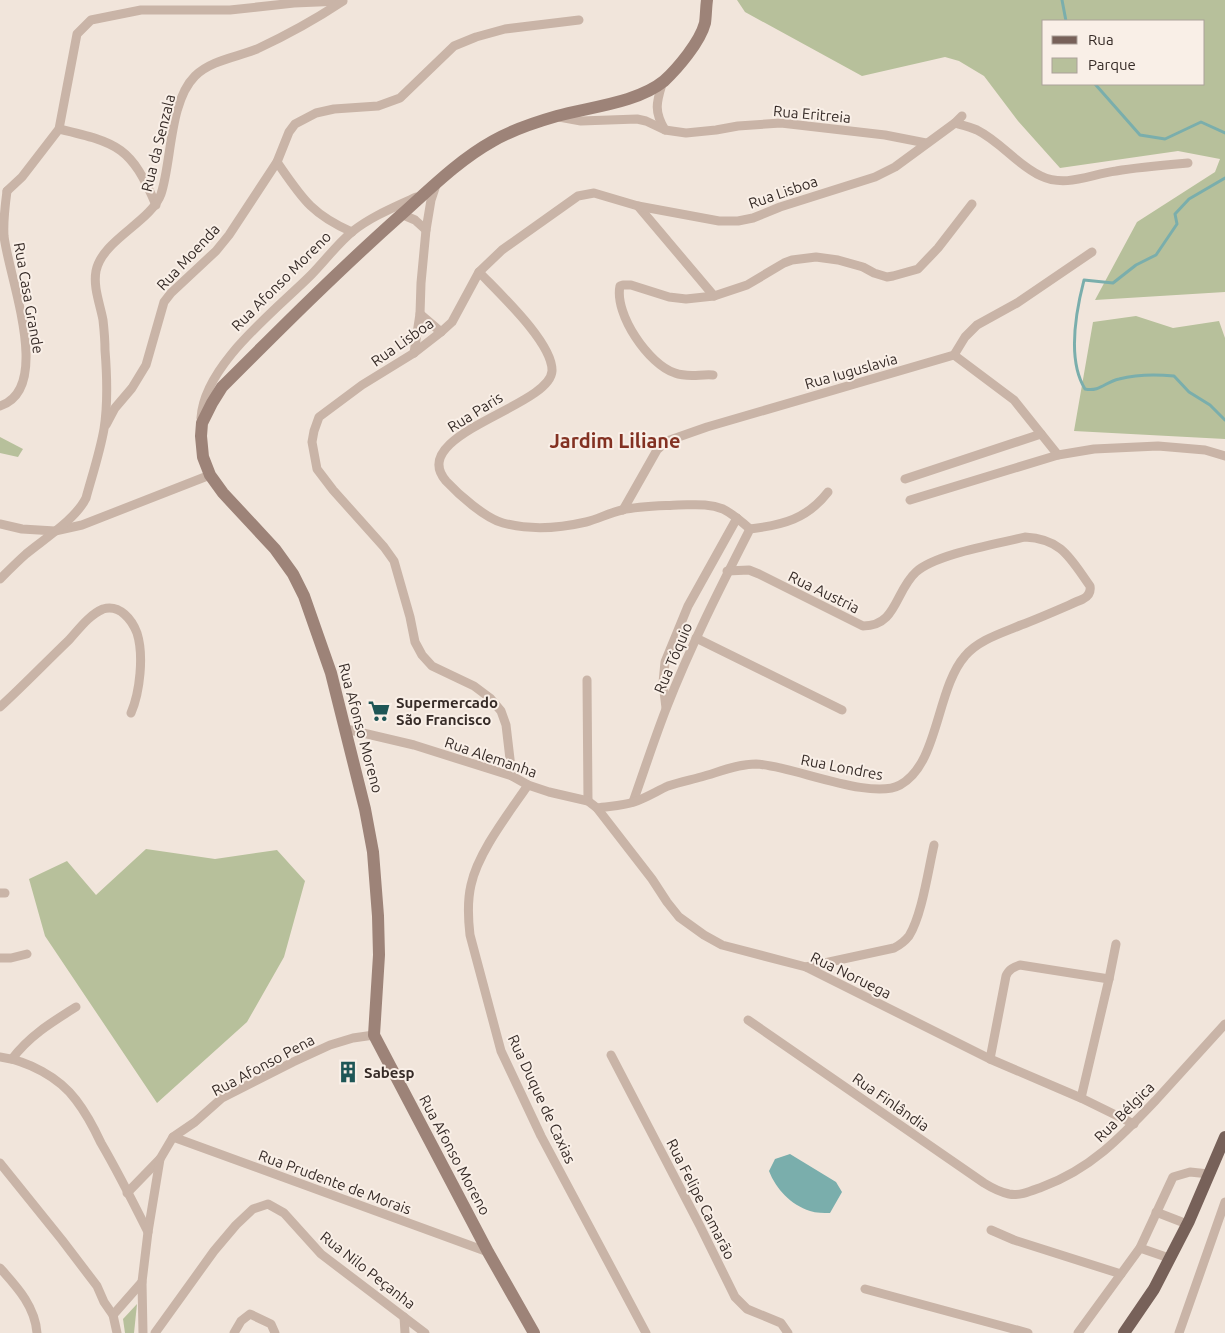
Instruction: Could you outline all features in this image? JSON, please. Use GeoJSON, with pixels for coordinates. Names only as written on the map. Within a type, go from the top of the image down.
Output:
{"type":"FeatureCollection","features":[{"type":"Feature","properties":{"kind":"main road","name":"Rua Afonso Moreno"},"geometry":{"type":"LineString","coordinates":[[534,1333],[488,1252],[374,1035],[379,955],[373,861],[365,809],[331,673],[304,596],[293,574],[275,549],[223,493],[210,475],[203,457],[200,436],[202,423],[222,387],[355,256],[437,182],[493,141],[513,131],[556,116],[619,102],[651,89],[663,81],[679,65],[699,37],[705,22],[707,0]]}},
{"type":"Feature","properties":{"kind":"main road"},"geometry":{"type":"LineString","coordinates":[[1124,1333],[1154,1289],[1170,1258],[1210,1174],[1225,1137]]}},
{"type":"Feature","properties":{"kind":"street"},"geometry":{"type":"LineString","coordinates":[[3,188],[22,176],[59,129],[77,34],[91,20],[141,10],[230,10],[346,0]]}},
{"type":"Feature","properties":{"kind":"street","name":"Rua da Senzala"},"geometry":{"type":"LineString","coordinates":[[0,578],[82,506],[86,498],[104,430],[106,404],[103,321],[95,283],[96,270],[102,257],[156,205],[163,184],[175,120],[184,93],[195,76],[206,68],[257,49],[315,19],[346,0]]}},
{"type":"Feature","properties":{"kind":"street","name":"Rua Moenda"},"geometry":{"type":"LineString","coordinates":[[104,430],[115,408],[132,388],[146,365],[164,302],[171,293],[216,251],[242,217],[277,162],[289,132],[295,124],[316,112],[378,106],[400,98],[454,46],[476,37],[504,29],[579,20]]}},
{"type":"Feature","properties":{"kind":"street"},"geometry":{"type":"LineString","coordinates":[[663,81],[658,98],[657,114],[665,130]]}},
{"type":"Feature","properties":{"kind":"street","name":"Rua Afonso Moreno"},"geometry":{"type":"LineString","coordinates":[[556,116],[581,120],[636,119],[646,121],[665,130]]}},
{"type":"Feature","properties":{"kind":"street","name":"Rua Lisboa"},"geometry":{"type":"LineString","coordinates":[[512,776],[507,733],[501,711],[490,698],[474,686],[432,666],[422,655],[415,642],[394,561],[317,469],[312,442],[319,418],[362,385],[414,352],[452,322],[480,272],[502,250],[578,196],[594,193],[638,206],[719,221],[738,221],[753,218],[780,207],[875,177],[895,167],[958,119],[993,140],[1026,168],[1056,182],[1090,178],[1113,171],[1188,162]]}},
{"type":"Feature","properties":{"kind":"street","name":"Rua Eritreia"},"geometry":{"type":"LineString","coordinates":[[665,130],[697,133],[738,126],[781,123],[885,134],[926,143]]}},
{"type":"Feature","properties":{"kind":"street"},"geometry":{"type":"LineString","coordinates":[[59,129],[88,136],[117,147],[131,158],[139,169],[156,205]]}},
{"type":"Feature","properties":{"kind":"street"},"geometry":{"type":"LineString","coordinates":[[277,162],[302,199],[315,212],[352,232]]}},
{"type":"Feature","properties":{"kind":"street"},"geometry":{"type":"LineString","coordinates":[[414,352],[420,314],[426,230],[431,200],[437,182]]}},
{"type":"Feature","properties":{"kind":"street","name":"Rua Casa Grande"},"geometry":{"type":"LineString","coordinates":[[0,406],[8,404],[16,397],[26,373],[24,334],[4,236],[3,188]]}},
{"type":"Feature","properties":{"kind":"street","name":"Rua Afonso Moreno"},"geometry":{"type":"LineString","coordinates":[[202,429],[201,416],[203,406],[212,383],[232,354],[352,232],[374,217],[426,192]]}},
{"type":"Feature","properties":{"kind":"street"},"geometry":{"type":"LineString","coordinates":[[713,375],[692,376],[674,373],[658,362],[636,338],[628,326],[621,309],[619,289],[621,286],[626,285],[669,297],[697,299],[747,286],[784,263],[804,258],[826,257],[886,276],[918,269],[938,248],[972,204]]}},
{"type":"Feature","properties":{"kind":"street"},"geometry":{"type":"LineString","coordinates":[[638,206],[714,296]]}},
{"type":"Feature","properties":{"kind":"street"},"geometry":{"type":"LineString","coordinates":[[401,214],[415,220],[426,230]]}},
{"type":"Feature","properties":{"kind":"street"},"geometry":{"type":"LineString","coordinates":[[1058,455],[1014,400],[954,355],[965,337],[976,325],[1018,303],[1092,252]]}},
{"type":"Feature","properties":{"kind":"street","name":"Rua Paris"},"geometry":{"type":"LineString","coordinates":[[480,272],[526,322],[545,349],[552,370],[550,379],[544,386],[472,429],[448,446],[440,455],[441,473],[447,481],[488,517],[503,523],[550,527],[571,525],[623,510]]}},
{"type":"Feature","properties":{"kind":"street"},"geometry":{"type":"LineString","coordinates":[[420,314],[441,332]]}},
{"type":"Feature","properties":{"kind":"street","name":"Rua Iuguslavia"},"geometry":{"type":"LineString","coordinates":[[623,510],[657,450],[667,441],[708,427],[954,355]]}},
{"type":"Feature","properties":{"kind":"street"},"geometry":{"type":"LineString","coordinates":[[905,479],[1041,434]]}},
{"type":"Feature","properties":{"kind":"street"},"geometry":{"type":"LineString","coordinates":[[910,500],[1058,455],[1094,449],[1158,446],[1205,450],[1225,456]]}},
{"type":"Feature","properties":{"kind":"street"},"geometry":{"type":"LineString","coordinates":[[0,524],[22,529],[55,531],[82,525],[210,475]]}},
{"type":"Feature","properties":{"kind":"street"},"geometry":{"type":"LineString","coordinates":[[623,510],[702,505],[724,510],[750,529],[791,521],[819,503],[828,492]]}},
{"type":"Feature","properties":{"kind":"street"},"geometry":{"type":"LineString","coordinates":[[666,709],[663,683],[665,662],[688,606],[737,518]]}},
{"type":"Feature","properties":{"kind":"street","name":"Rua Tóquio"},"geometry":{"type":"LineString","coordinates":[[634,802],[666,709],[696,638],[727,571],[750,529]]}},
{"type":"Feature","properties":{"kind":"street","name":"Rua Austria"},"geometry":{"type":"LineString","coordinates":[[727,571],[749,570],[863,626],[872,626],[883,621],[890,614],[914,573],[932,562],[1025,537],[1049,542],[1070,557],[1090,586],[1089,595],[1083,599]]}},
{"type":"Feature","properties":{"kind":"street","name":"Rua Londres"},"geometry":{"type":"LineString","coordinates":[[597,808],[634,802],[670,786],[739,766],[754,764],[770,765],[817,779],[870,788],[886,790],[898,786],[913,774],[920,764],[929,746],[944,696],[959,663],[966,654],[990,638],[1083,599]]}},
{"type":"Feature","properties":{"kind":"street"},"geometry":{"type":"LineString","coordinates":[[0,707],[85,622],[104,609],[110,609],[121,611],[128,616],[140,642],[139,676],[131,713]]}},
{"type":"Feature","properties":{"kind":"street"},"geometry":{"type":"LineString","coordinates":[[696,638],[842,710]]}},
{"type":"Feature","properties":{"kind":"street"},"geometry":{"type":"LineString","coordinates":[[587,680],[588,800]]}},
{"type":"Feature","properties":{"kind":"street","name":"Rua Alemanha"},"geometry":{"type":"LineString","coordinates":[[346,729],[414,745],[512,776],[528,785],[588,800],[597,808]]}},
{"type":"Feature","properties":{"kind":"street","name":"Rua Duque de Caxias"},"geometry":{"type":"LineString","coordinates":[[528,785],[497,829],[484,852],[472,882],[468,916],[470,935],[501,1051],[541,1136],[646,1333]]}},
{"type":"Feature","properties":{"kind":"street","name":"Rua Noruega"},"geometry":{"type":"LineString","coordinates":[[597,808],[679,917],[704,935],[722,945],[806,967],[990,1060],[1081,1098],[1134,1124]]}},
{"type":"Feature","properties":{"kind":"street"},"geometry":{"type":"LineString","coordinates":[[806,967],[894,948],[904,942],[909,936],[916,920],[934,846]]}},
{"type":"Feature","properties":{"kind":"street"},"geometry":{"type":"LineString","coordinates":[[1081,1098],[1116,944]]}},
{"type":"Feature","properties":{"kind":"street"},"geometry":{"type":"LineString","coordinates":[[0,958],[27,954]]}},
{"type":"Feature","properties":{"kind":"street"},"geometry":{"type":"LineString","coordinates":[[990,1060],[1006,976],[1014,967],[1020,965],[1109,979]]}},
{"type":"Feature","properties":{"kind":"street"},"geometry":{"type":"LineString","coordinates":[[12,1059],[20,1048],[45,1026],[76,1007]]}},
{"type":"Feature","properties":{"kind":"street","name":"Rua Finlândia"},"geometry":{"type":"LineString","coordinates":[[748,1020],[984,1184],[1009,1194],[1023,1194]]}},
{"type":"Feature","properties":{"kind":"street","name":"Rua Bélgica"},"geometry":{"type":"LineString","coordinates":[[1023,1194],[1048,1184],[1091,1162],[1106,1151],[1134,1124],[1225,1024]]}},
{"type":"Feature","properties":{"kind":"street","name":"Rua Afonso Pena"},"geometry":{"type":"LineString","coordinates":[[173,1137],[195,1122],[222,1098],[285,1066],[330,1045],[352,1038],[374,1035]]}},
{"type":"Feature","properties":{"kind":"street","name":"Rua Felipe Camarão"},"geometry":{"type":"LineString","coordinates":[[610,1055],[735,1296],[747,1309],[781,1323],[788,1333]]}},
{"type":"Feature","properties":{"kind":"street"},"geometry":{"type":"LineString","coordinates":[[0,1057],[12,1059],[36,1068],[51,1077],[75,1099],[95,1130],[148,1232]]}},
{"type":"Feature","properties":{"kind":"street"},"geometry":{"type":"LineString","coordinates":[[127,1193],[160,1159],[173,1137]]}},
{"type":"Feature","properties":{"kind":"street","name":"Rua Prudente de Morais"},"geometry":{"type":"LineString","coordinates":[[173,1137],[488,1252]]}},
{"type":"Feature","properties":{"kind":"street"},"geometry":{"type":"LineString","coordinates":[[142,1333],[142,1282],[160,1159]]}},
{"type":"Feature","properties":{"kind":"street"},"geometry":{"type":"LineString","coordinates":[[0,1162],[97,1286],[104,1302],[113,1315],[116,1333]]}},
{"type":"Feature","properties":{"kind":"street"},"geometry":{"type":"LineString","coordinates":[[1078,1333],[1140,1248],[1173,1177],[1181,1173],[1190,1172],[1210,1174]]}},
{"type":"Feature","properties":{"kind":"street"},"geometry":{"type":"LineString","coordinates":[[1179,1333],[1225,1202]]}},
{"type":"Feature","properties":{"kind":"street","name":"Rua Nilo Peçanha"},"geometry":{"type":"LineString","coordinates":[[155,1333],[214,1251],[236,1225],[253,1209],[268,1204],[284,1213],[321,1254],[425,1333]]}},
{"type":"Feature","properties":{"kind":"street"},"geometry":{"type":"LineString","coordinates":[[1156,1212],[1187,1224]]}},
{"type":"Feature","properties":{"kind":"street"},"geometry":{"type":"LineString","coordinates":[[991,1230],[1014,1240],[1121,1274]]}},
{"type":"Feature","properties":{"kind":"street"},"geometry":{"type":"LineString","coordinates":[[1140,1248],[1170,1258]]}},
{"type":"Feature","properties":{"kind":"street"},"geometry":{"type":"LineString","coordinates":[[0,1268],[22,1294],[30,1309],[37,1333]]}},
{"type":"Feature","properties":{"kind":"street"},"geometry":{"type":"LineString","coordinates":[[113,1315],[142,1282]]}},
{"type":"Feature","properties":{"kind":"street"},"geometry":{"type":"LineString","coordinates":[[865,1289],[1028,1333]]}},
{"type":"Feature","properties":{"kind":"street"},"geometry":{"type":"LineString","coordinates":[[234,1333],[241,1321],[250,1314],[271,1324],[275,1333]]}},
{"type":"Feature","properties":{"kind":"street"},"geometry":{"type":"LineString","coordinates":[[404,1317],[404,1333]]}},
{"type":"Feature","properties":{"kind":"green space"},"geometry":{"type":"Polygon","coordinates":[[[737,0],[1225,0],[1225,292],[1095,300],[1137,222],[1215,172],[1220,159],[1178,151],[1060,168],[1018,121],[984,76],[959,61],[945,57],[862,76],[745,12],[737,0]]]}},
{"type":"Feature","properties":{"kind":"green space"},"geometry":{"type":"Polygon","coordinates":[[[1136,316],[1173,328],[1219,321],[1225,338],[1225,439],[1074,431],[1093,322],[1136,316]]]}},
{"type":"Feature","properties":{"kind":"green space"},"geometry":{"type":"Polygon","coordinates":[[[0,437],[23,449],[18,457],[0,453],[0,437]]]}},
{"type":"Feature","properties":{"kind":"green space"},"geometry":{"type":"Polygon","coordinates":[[[146,849],[215,859],[277,850],[305,881],[284,957],[247,1022],[157,1103],[45,936],[29,879],[67,861],[96,895],[146,849]]]}},
{"type":"Feature","properties":{"kind":"green space"},"geometry":{"type":"Polygon","coordinates":[[[137,1304],[134,1333],[125,1333],[123,1319],[137,1304]]]}},
{"type":"Feature","properties":{"kind":"water"},"geometry":{"type":"Polygon","coordinates":[[[790,1154],[836,1182],[842,1192],[830,1213],[815,1212],[803,1208],[785,1196],[780,1190],[769,1171],[775,1159],[790,1154]]]}},
{"type":"Feature","properties":{"kind":"waterway"},"geometry":{"type":"LineString","coordinates":[[1062,0],[1066,20]]}},
{"type":"Feature","properties":{"kind":"waterway"},"geometry":{"type":"LineString","coordinates":[[1096,85],[1140,135],[1165,139],[1201,122],[1225,133]]}},
{"type":"Feature","properties":{"kind":"waterway"},"geometry":{"type":"LineString","coordinates":[[1225,178],[1189,199],[1175,214],[1177,224],[1156,255],[1136,265],[1113,283],[1084,280],[1078,306],[1075,335],[1076,364],[1079,377],[1085,389],[1099,388],[1114,380],[1133,376],[1174,376],[1189,392],[1210,405],[1225,420]]}},
{"type":"Feature","properties":{"kind":"place","name":"Supermercado São Francisco"},"geometry":{"type":"Point","coordinates":[379,711]}},
{"type":"Feature","properties":{"kind":"place","name":"Sabesp"},"geometry":{"type":"Point","coordinates":[348,1072]}},
{"type":"Feature","properties":{"kind":"district","name":"Jardim Liliane"},"geometry":{"type":"Point","coordinates":[615,440]}}]}
